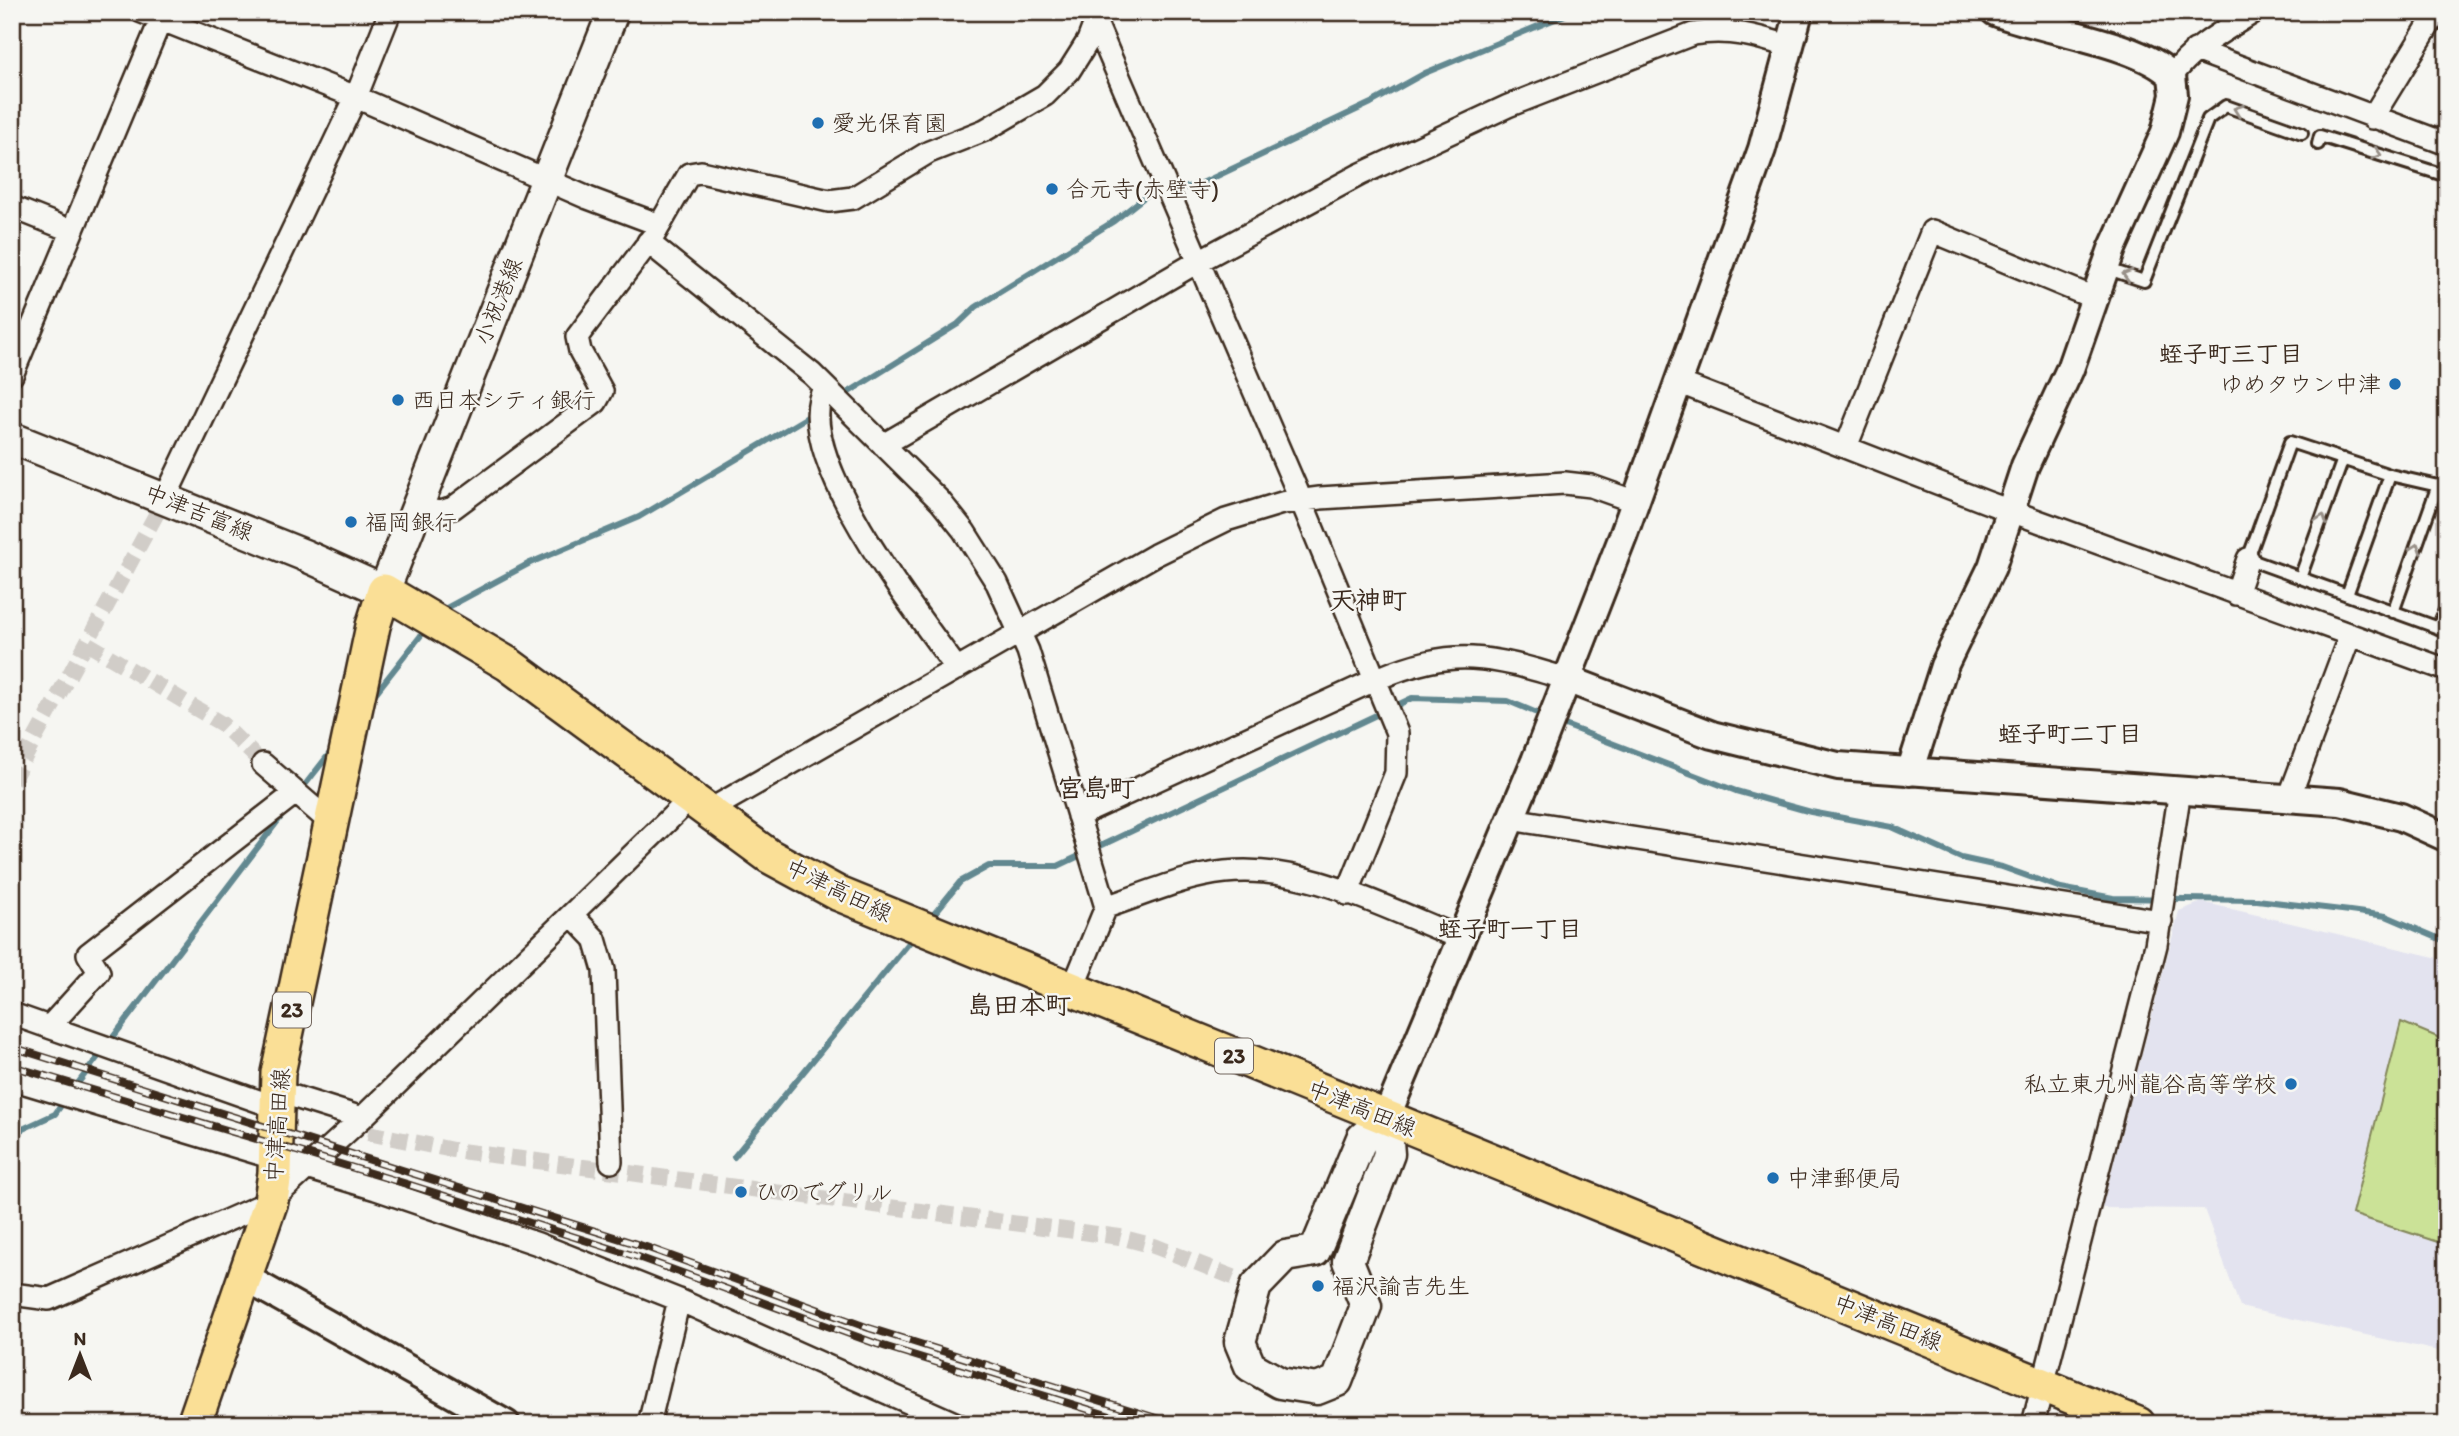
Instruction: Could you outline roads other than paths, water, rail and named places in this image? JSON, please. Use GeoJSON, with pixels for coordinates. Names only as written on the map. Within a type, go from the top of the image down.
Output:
{"type":"FeatureCollection","features":[{"type":"Feature","properties":{"kind":"main road","name":"小祝港線"},"geometry":{"type":"LineString","coordinates":[[384,591],[613,12]]}},
{"type":"Feature","properties":{"kind":"main road","name":"中津吉富線"},"geometry":{"type":"LineString","coordinates":[[12,438],[165,498],[384,591]]}},
{"type":"Feature","properties":{"kind":"main road","name":"中津高田線"},"geometry":{"type":"LineString","coordinates":[[194,1424],[271,1201],[276,1099],[331,823],[384,591],[465,638],[552,694],[769,856],[809,879],[1072,990],[2138,1424]]}},
{"type":"Feature","properties":{"kind":"main road"},"geometry":{"type":"LineString","coordinates":[[1386,1118],[1389,1154],[1348,1261],[1366,1306],[1337,1381],[1317,1389],[1280,1382],[1250,1366],[1240,1342],[1256,1286],[1285,1256],[1315,1251],[1362,1138],[1386,1118]]}},
{"type":"Feature","properties":{"kind":"street"},"geometry":{"type":"LineString","coordinates":[[165,498],[356,97],[390,12]]}},
{"type":"Feature","properties":{"kind":"street"},"geometry":{"type":"LineString","coordinates":[[1386,1118],[1567,679],[1636,502],[1762,149],[1799,12]]}},
{"type":"Feature","properties":{"kind":"street"},"geometry":{"type":"LineString","coordinates":[[1994,12],[2123,50],[2160,65],[2172,76]]}},
{"type":"Feature","properties":{"kind":"street"},"geometry":{"type":"LineString","coordinates":[[1910,772],[1944,666],[1992,567],[2033,446],[2070,369],[2105,268],[2165,132],[2174,95],[2172,76],[2184,59],[2195,50],[2255,12]]}},
{"type":"Feature","properties":{"kind":"street"},"geometry":{"type":"LineString","coordinates":[[2372,118],[2437,12]]}},
{"type":"Feature","properties":{"kind":"street"},"geometry":{"type":"LineString","coordinates":[[12,375],[72,231],[156,15],[356,97],[546,181],[654,234],[825,387],[940,501],[964,531],[997,583],[1020,633],[1106,908],[1072,990]]}},
{"type":"Feature","properties":{"kind":"street"},"geometry":{"type":"LineString","coordinates":[[416,508],[441,512],[453,508],[596,402],[602,391],[600,384],[580,351],[577,337],[654,234],[682,180],[694,172],[829,201],[853,198],[929,152],[974,135],[1045,95],[1069,71],[1095,15]]}},
{"type":"Feature","properties":{"kind":"street"},"geometry":{"type":"LineString","coordinates":[[1095,15],[1377,679],[1397,733],[1398,758],[1392,785],[1347,894]]}},
{"type":"Feature","properties":{"kind":"street"},"geometry":{"type":"LineString","coordinates":[[883,445],[1199,261],[1446,132],[1681,37],[1732,31],[1791,47]]}},
{"type":"Feature","properties":{"kind":"street"},"geometry":{"type":"LineString","coordinates":[[2195,50],[2447,144]]}},
{"type":"Feature","properties":{"kind":"street"},"geometry":{"type":"LineString","coordinates":[[12,207],[72,231]]}},
{"type":"Feature","properties":{"kind":"street"},"geometry":{"type":"LineString","coordinates":[[1846,447],[1932,231],[2094,298]]}},
{"type":"Feature","properties":{"kind":"street"},"geometry":{"type":"LineString","coordinates":[[1680,383],[2010,511],[2447,670]]}},
{"type":"Feature","properties":{"kind":"street"},"geometry":{"type":"LineString","coordinates":[[825,387],[820,403],[821,435],[845,503],[871,548],[957,669]]}},
{"type":"Feature","properties":{"kind":"street"},"geometry":{"type":"LineString","coordinates":[[12,1294],[49,1299],[271,1201],[309,1170],[572,915],[700,805],[957,669],[1206,529],[1243,514],[1301,500],[1565,483],[1591,486],[1636,502]]}},
{"type":"Feature","properties":{"kind":"street"},"geometry":{"type":"LineString","coordinates":[[2236,594],[2248,559]]}},
{"type":"Feature","properties":{"kind":"street"},"geometry":{"type":"LineString","coordinates":[[2289,798],[2350,635]]}},
{"type":"Feature","properties":{"kind":"street"},"geometry":{"type":"LineString","coordinates":[[1078,816],[1377,679],[1433,660],[1477,656],[1516,663],[1567,679],[1744,745],[1838,766],[2340,802],[2381,810],[2447,838]]}},
{"type":"Feature","properties":{"kind":"street"},"geometry":{"type":"LineString","coordinates":[[263,764],[294,794],[331,823]]}},
{"type":"Feature","properties":{"kind":"street"},"geometry":{"type":"LineString","coordinates":[[2033,1424],[2161,917],[2180,790]]}},
{"type":"Feature","properties":{"kind":"street"},"geometry":{"type":"LineString","coordinates":[[49,1027],[99,972],[88,954],[294,794]]}},
{"type":"Feature","properties":{"kind":"street"},"geometry":{"type":"LineString","coordinates":[[1510,819],[2161,917]]}},
{"type":"Feature","properties":{"kind":"street"},"geometry":{"type":"LineString","coordinates":[[1106,908],[1187,880],[1241,871],[1294,875],[1461,938]]}},
{"type":"Feature","properties":{"kind":"street"},"geometry":{"type":"LineString","coordinates":[[572,915],[595,939],[604,970],[611,1163]]}},
{"type":"Feature","properties":{"kind":"street"},"geometry":{"type":"LineString","coordinates":[[12,1014],[276,1099],[362,1118]]}},
{"type":"Feature","properties":{"kind":"street"},"geometry":{"type":"LineString","coordinates":[[12,1079],[538,1244],[679,1300],[957,1424]]}},
{"type":"Feature","properties":{"kind":"street"},"geometry":{"type":"LineString","coordinates":[[244,1277],[506,1424]]}},
{"type":"Feature","properties":{"kind":"street"},"geometry":{"type":"LineString","coordinates":[[649,1424],[679,1300]]}},
{"type":"Feature","properties":{"kind":"lane"},"geometry":{"type":"LineString","coordinates":[[2105,268],[2144,281],[2208,119],[2226,106],[2302,133]]}},
{"type":"Feature","properties":{"kind":"lane"},"geometry":{"type":"LineString","coordinates":[[2318,144],[2320,136],[2447,176]]}},
{"type":"Feature","properties":{"kind":"lane"},"geometry":{"type":"LineString","coordinates":[[2393,612],[2442,486],[2390,475],[2290,442],[2248,559],[2393,612],[2443,630],[2447,605]]}},
{"type":"Feature","properties":{"kind":"lane"},"geometry":{"type":"LineString","coordinates":[[2300,578],[2343,460]]}},
{"type":"Feature","properties":{"kind":"lane"},"geometry":{"type":"LineString","coordinates":[[2347,595],[2390,475]]}},
{"type":"Feature","properties":{"kind":"waterway"},"geometry":{"type":"LineString","coordinates":[[841,397],[958,324],[976,307],[1114,221],[1147,195],[1198,185],[1371,103],[1425,73],[1572,12]]}},
{"type":"Feature","properties":{"kind":"waterway"},"geometry":{"type":"LineString","coordinates":[[441,611],[530,563],[639,517],[814,413]]}},
{"type":"Feature","properties":{"kind":"waterway"},"geometry":{"type":"LineString","coordinates":[[371,699],[422,634]]}},
{"type":"Feature","properties":{"kind":"waterway"},"geometry":{"type":"LineString","coordinates":[[934,914],[960,882],[989,866],[1058,866],[1412,698],[1508,701],[1544,716]]}},
{"type":"Feature","properties":{"kind":"waterway"},"geometry":{"type":"LineString","coordinates":[[1557,722],[1736,791],[1811,812],[1892,827],[1961,858],[2002,867],[2061,888],[2113,898],[2257,900],[2386,916],[2447,942]]}},
{"type":"Feature","properties":{"kind":"waterway"},"geometry":{"type":"LineString","coordinates":[[301,790],[333,749]]}},
{"type":"Feature","properties":{"kind":"waterway"},"geometry":{"type":"LineString","coordinates":[[72,1091],[284,813]]}},
{"type":"Feature","properties":{"kind":"waterway"},"geometry":{"type":"LineString","coordinates":[[734,1157],[909,943]]}},
{"type":"Feature","properties":{"kind":"waterway"},"geometry":{"type":"LineString","coordinates":[[12,1134],[55,1114],[65,1100]]}},
{"type":"Feature","properties":{"kind":"tunnel"},"geometry":{"type":"LineString","coordinates":[[12,781],[165,498]]}},
{"type":"Feature","properties":{"kind":"tunnel"},"geometry":{"type":"LineString","coordinates":[[88,644],[222,724],[263,764]]}},
{"type":"Feature","properties":{"kind":"tunnel"},"geometry":{"type":"LineString","coordinates":[[368,1133],[453,1150],[1120,1237],[1154,1246],[1256,1286]]}},
{"type":"Feature","properties":{"kind":"railway"},"geometry":{"type":"LineString","coordinates":[[12,1047],[646,1247],[869,1328],[1175,1424]]}},
{"type":"Feature","properties":{"kind":"railway"},"geometry":{"type":"LineString","coordinates":[[12,1066],[407,1184],[638,1257],[877,1344],[1136,1424]]}},
{"type":"Feature","properties":{"kind":"place","name":"愛光保育園"},"geometry":{"type":"Point","coordinates":[818,123]}},
{"type":"Feature","properties":{"kind":"place","name":"合元寺(赤壁寺)"},"geometry":{"type":"Point","coordinates":[1052,189]}},
{"type":"Feature","properties":{"kind":"place","name":"ゆめタウン中津"},"geometry":{"type":"Point","coordinates":[2395,384]}},
{"type":"Feature","properties":{"kind":"place","name":"西日本シティ銀行"},"geometry":{"type":"Point","coordinates":[398,400]}},
{"type":"Feature","properties":{"kind":"place","name":"福岡銀行"},"geometry":{"type":"Point","coordinates":[351,522]}},
{"type":"Feature","properties":{"kind":"place","name":"私立東九州龍谷高等学校"},"geometry":{"type":"Point","coordinates":[2291,1084]}},
{"type":"Feature","properties":{"kind":"place","name":"中津郵便局"},"geometry":{"type":"Point","coordinates":[1773,1178]}},
{"type":"Feature","properties":{"kind":"place","name":"ひのでグリル"},"geometry":{"type":"Point","coordinates":[741,1192]}},
{"type":"Feature","properties":{"kind":"place","name":"福沢諭吉先生"},"geometry":{"type":"Point","coordinates":[1318,1286]}},
{"type":"Feature","properties":{"kind":"district","name":"蛭子町三丁目"},"geometry":{"type":"Point","coordinates":[2231,354]}},
{"type":"Feature","properties":{"kind":"district","name":"天神町"},"geometry":{"type":"Point","coordinates":[1368,600]}},
{"type":"Feature","properties":{"kind":"district","name":"蛭子町二丁目"},"geometry":{"type":"Point","coordinates":[2070,734]}},
{"type":"Feature","properties":{"kind":"district","name":"宮島町"},"geometry":{"type":"Point","coordinates":[1096,788]}},
{"type":"Feature","properties":{"kind":"district","name":"蛭子町一丁目"},"geometry":{"type":"Point","coordinates":[1510,929]}},
{"type":"Feature","properties":{"kind":"district","name":"島田本町"},"geometry":{"type":"Point","coordinates":[1019,1005]}}]}
